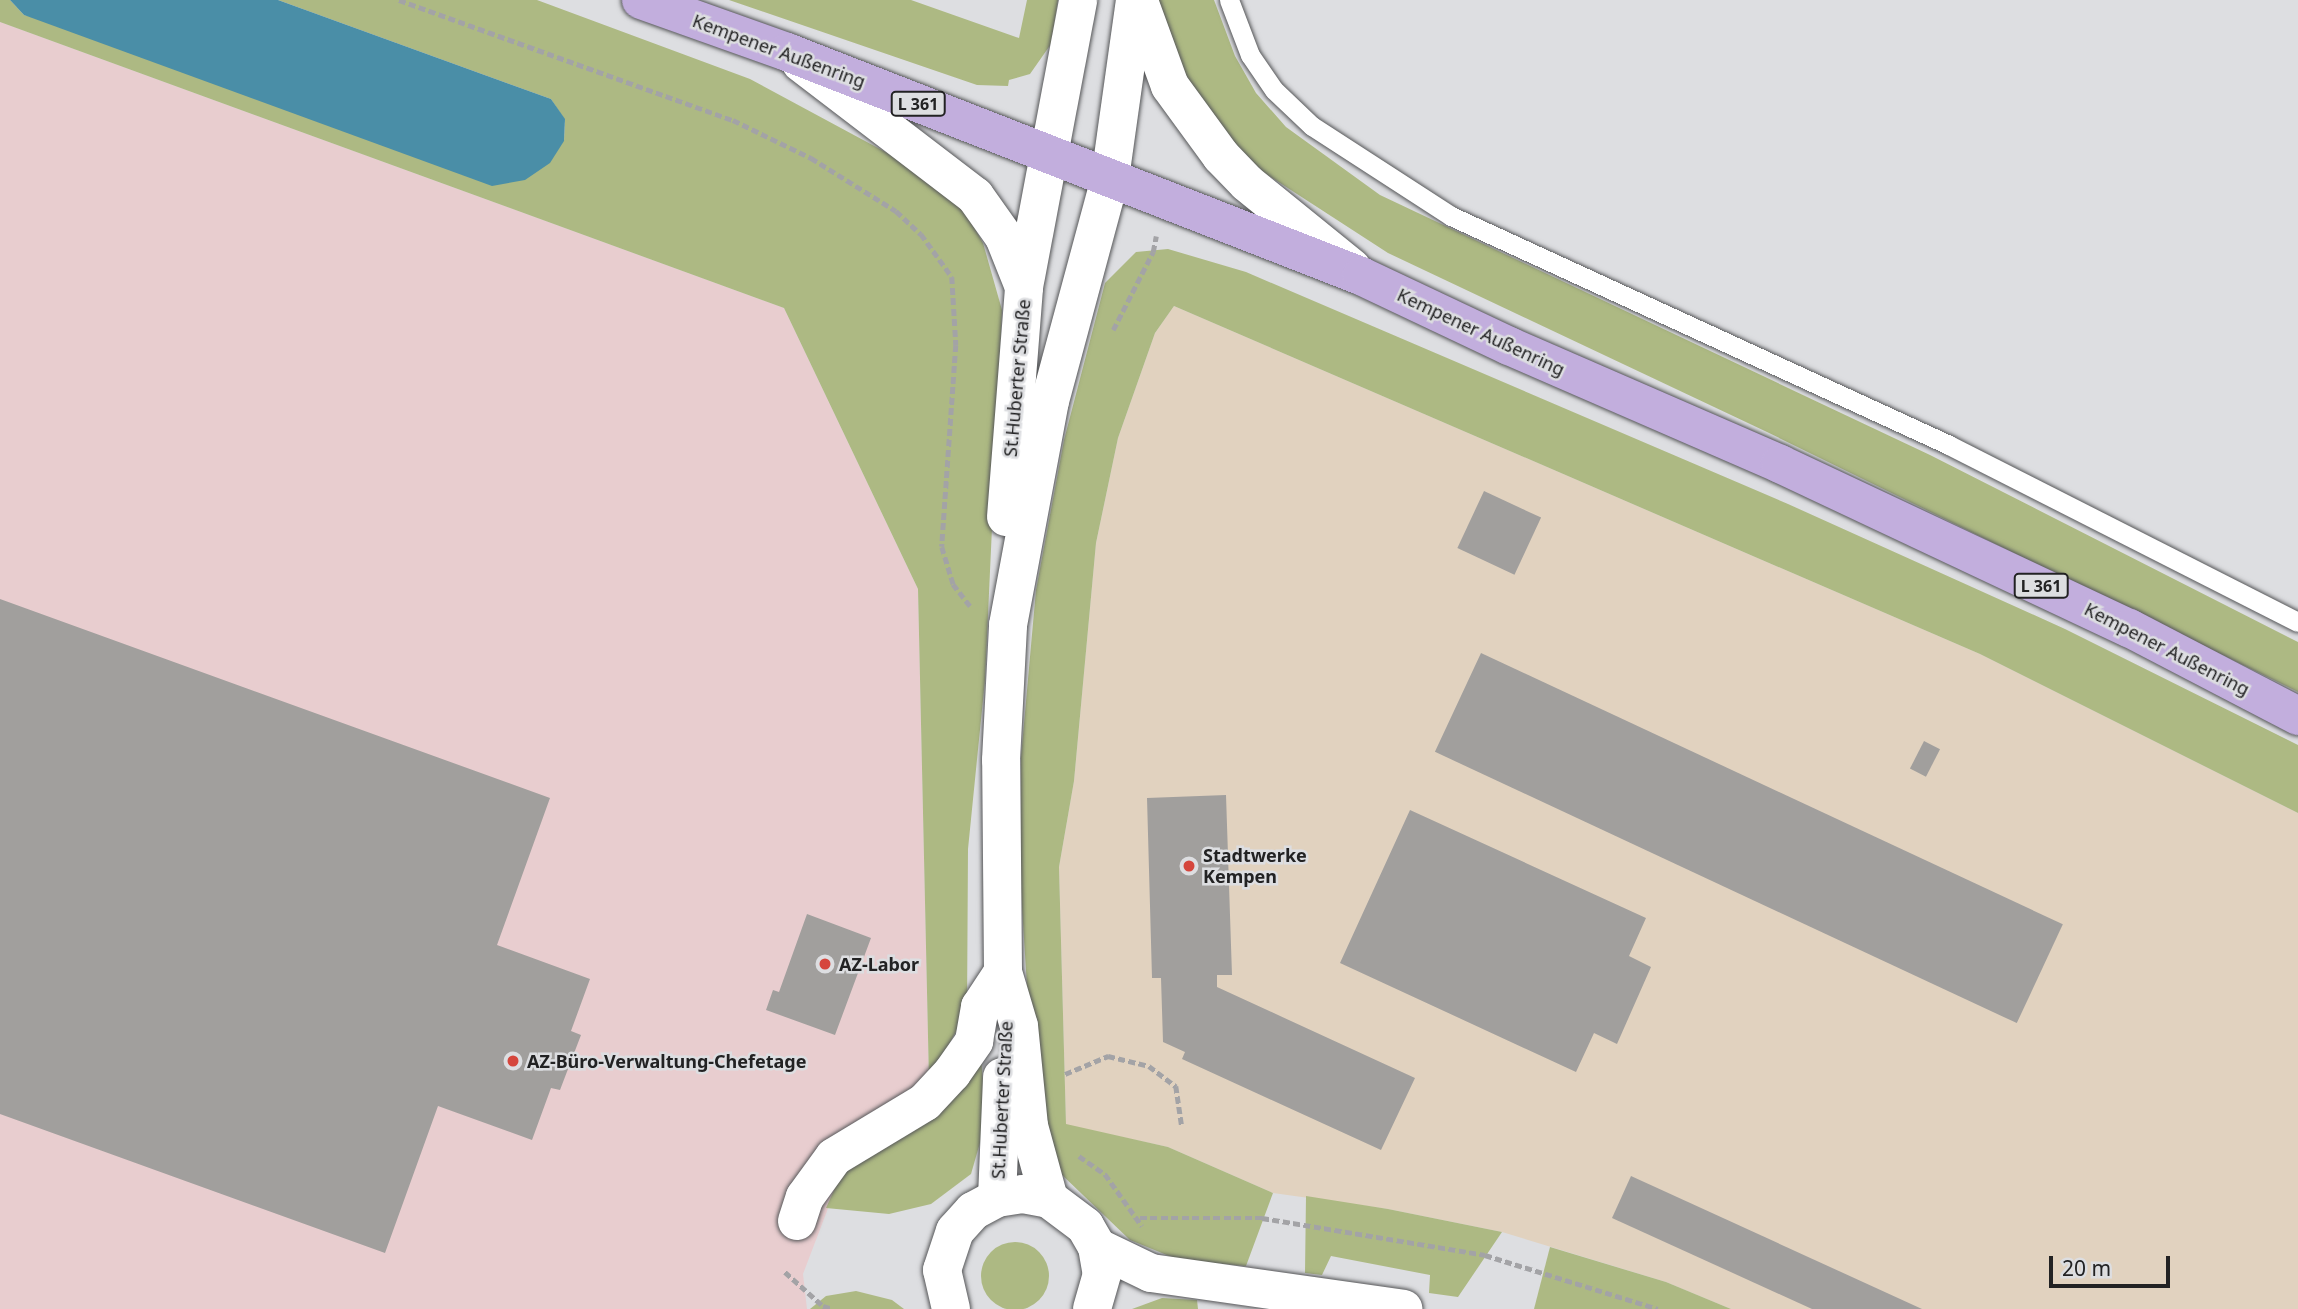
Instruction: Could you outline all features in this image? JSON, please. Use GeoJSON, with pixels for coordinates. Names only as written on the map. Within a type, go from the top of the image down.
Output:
{"type":"FeatureCollection","features":[{"type":"Feature","properties":{"kind":"main road","name":"Kempener Außenring"},"geometry":{"type":"LineString","coordinates":[[641,0],[787,52],[1362,276],[2116,622],[2298,716]]}},
{"type":"Feature","properties":{"kind":"street","name":"St.Huberter Straße"},"geometry":{"type":"LineString","coordinates":[[997,1198],[1002,1025],[1006,988],[1001,760],[1009,614],[1004,547],[1024,286],[1078,0]]}},
{"type":"Feature","properties":{"kind":"street","name":"St.Huberter Straße"},"geometry":{"type":"LineString","coordinates":[[1009,614],[1050,401],[1110,178],[1137,0]]}},
{"type":"Feature","properties":{"kind":"street"},"geometry":{"type":"LineString","coordinates":[[1137,0],[1170,86],[1221,156],[1247,183],[1362,276]]}},
{"type":"Feature","properties":{"kind":"street"},"geometry":{"type":"LineString","coordinates":[[787,52],[975,196],[1004,237],[1024,286]]}},
{"type":"Feature","properties":{"kind":"street","name":"St.Huberter Straße"},"geometry":{"type":"LineString","coordinates":[[1006,988],[1019,1026],[1029,1126],[1049,1199]]}},
{"type":"Feature","properties":{"kind":"street","name":"St.Huberter Straße"},"geometry":{"type":"LineString","coordinates":[[797,1222],[805,1198],[834,1157],[925,1102],[952,1073],[974,1041],[980,1007],[1006,988]]}},
{"type":"Feature","properties":{"kind":"street"},"geometry":{"type":"LineString","coordinates":[[951,1309],[942,1270],[946,1250],[973,1211],[997,1198],[1023,1194],[1049,1199],[1077,1218],[1097,1247],[1102,1274],[1094,1305]]}},
{"type":"Feature","properties":{"kind":"street"},"geometry":{"type":"LineString","coordinates":[[1097,1247],[1151,1273],[1402,1309]]}},
{"type":"Feature","properties":{"kind":"street"},"geometry":{"type":"LineString","coordinates":[[1094,1305],[1151,1273]]}},
{"type":"Feature","properties":{"kind":"lane"},"geometry":{"type":"LineString","coordinates":[[1229,0],[1250,55],[1274,90],[1312,126],[1451,216],[1949,445],[2298,622]]}},
{"type":"Feature","properties":{"kind":"path"},"geometry":{"type":"LineString","coordinates":[[399,0],[733,120],[811,158],[896,211],[921,234],[952,277],[954,304],[956,345],[942,547],[953,583],[972,608],[1009,614]]}},
{"type":"Feature","properties":{"kind":"path"},"geometry":{"type":"LineString","coordinates":[[1109,338],[1153,252],[1163,199]]}},
{"type":"Feature","properties":{"kind":"path"},"geometry":{"type":"LineString","coordinates":[[1062,1074],[1108,1056],[1149,1066],[1176,1086],[1182,1128]]}},
{"type":"Feature","properties":{"kind":"path"},"geometry":{"type":"LineString","coordinates":[[1073,1152],[1105,1174],[1140,1218],[1262,1219],[1485,1255],[1658,1309]]}},
{"type":"Feature","properties":{"kind":"path"},"geometry":{"type":"LineString","coordinates":[[785,1272],[822,1306],[833,1309]]}},
{"type":"Feature","properties":{"kind":"shaded area"},"geometry":{"type":"Polygon","coordinates":[[[0,22],[784,308],[918,589],[929,1081],[840,1177],[803,1274],[807,1309],[0,1309],[0,22]]]}},
{"type":"Feature","properties":{"kind":"shaded area"},"geometry":{"type":"Polygon","coordinates":[[[1174,306],[1980,654],[2298,813],[2298,1309],[1731,1309],[1666,1282],[1502,1232],[1388,1209],[1273,1193],[1168,1147],[1066,1125],[1059,867],[1074,781],[1096,543],[1118,438],[1155,333],[1174,306]]]}},
{"type":"Feature","properties":{"kind":"green space"},"geometry":{"type":"Polygon","coordinates":[[[0,0],[10,0],[24,15],[564,141],[565,120],[551,99],[278,0],[537,0],[750,79],[917,169],[958,199],[983,243],[1002,310],[985,680],[968,849],[967,1011],[929,1081],[918,589],[784,308],[0,22],[0,0]]]}},
{"type":"Feature","properties":{"kind":"green space"},"geometry":{"type":"Polygon","coordinates":[[[729,0],[911,0],[1019,38],[1027,0],[1058,0],[1051,44],[1030,74],[1009,80],[1008,86],[977,85],[729,0]]]}},
{"type":"Feature","properties":{"kind":"green space"},"geometry":{"type":"Polygon","coordinates":[[[1157,0],[1214,0],[1235,56],[1256,93],[1286,127],[1380,195],[1930,455],[2298,642],[2298,692],[1767,432],[1388,253],[1263,172],[1188,95],[1157,0]]]}},
{"type":"Feature","properties":{"kind":"green space"},"geometry":{"type":"Polygon","coordinates":[[[1168,249],[1246,272],[1788,504],[2065,629],[2298,745],[2298,813],[1980,654],[1174,306],[1155,333],[1118,438],[1096,543],[1074,781],[1059,867],[1066,1124],[1168,1147],[1273,1193],[1246,1266],[1179,1260],[1130,1240],[1060,1173],[1035,1114],[1020,875],[1021,757],[1036,590],[1064,440],[1105,283],[1136,252],[1168,249]]]}},
{"type":"Feature","properties":{"kind":"green space"},"geometry":{"type":"Polygon","coordinates":[[[981,1057],[986,1122],[971,1174],[931,1204],[889,1214],[826,1208],[840,1177],[981,1057]]]}},
{"type":"Feature","properties":{"kind":"green space"},"geometry":{"type":"Polygon","coordinates":[[[1306,1196],[1502,1232],[1458,1297],[1429,1293],[1430,1275],[1331,1256],[1322,1275],[1305,1273],[1306,1196]]]}},
{"type":"Feature","properties":{"kind":"green space"},"geometry":{"type":"Polygon","coordinates":[[[1015,1242],[1028,1245],[1039,1252],[1046,1263],[1049,1276],[1046,1289],[1039,1300],[1028,1307],[1015,1310],[1002,1307],[991,1300],[984,1289],[981,1276],[984,1263],[991,1252],[1002,1245],[1015,1242]]]}},
{"type":"Feature","properties":{"kind":"green space"},"geometry":{"type":"Polygon","coordinates":[[[1550,1247],[1666,1282],[1731,1309],[1534,1309],[1550,1247]]]}},
{"type":"Feature","properties":{"kind":"green space"},"geometry":{"type":"Polygon","coordinates":[[[856,1291],[892,1300],[904,1309],[810,1309],[826,1296],[856,1291]]]}},
{"type":"Feature","properties":{"kind":"green space"},"geometry":{"type":"Polygon","coordinates":[[[1162,1298],[1197,1300],[1198,1309],[1132,1309],[1162,1298]]]}},
{"type":"Feature","properties":{"kind":"water"},"geometry":{"type":"Polygon","coordinates":[[[10,0],[278,0],[551,99],[565,119],[564,141],[550,163],[525,180],[492,186],[24,15],[10,0]]]}},
{"type":"Feature","properties":{"kind":"building"},"geometry":{"type":"Polygon","coordinates":[[[1484,491],[1541,518],[1514,575],[1457,548],[1484,491]]]}},
{"type":"Feature","properties":{"kind":"building"},"geometry":{"type":"Polygon","coordinates":[[[0,599],[550,798],[497,945],[590,979],[571,1031],[581,1035],[560,1090],[551,1088],[532,1140],[438,1106],[385,1253],[0,1114],[0,599]]]}},
{"type":"Feature","properties":{"kind":"building"},"geometry":{"type":"Polygon","coordinates":[[[1481,653],[2063,924],[2017,1023],[1435,752],[1481,653]]]}},
{"type":"Feature","properties":{"kind":"building"},"geometry":{"type":"Polygon","coordinates":[[[1924,741],[1940,749],[1926,777],[1910,769],[1924,741]]]}},
{"type":"Feature","properties":{"kind":"building"},"geometry":{"type":"Polygon","coordinates":[[[1226,795],[1232,975],[1217,975],[1217,987],[1415,1078],[1381,1150],[1182,1059],[1185,1052],[1163,1042],[1161,978],[1152,978],[1147,798],[1226,795]]]}},
{"type":"Feature","properties":{"kind":"building"},"geometry":{"type":"Polygon","coordinates":[[[1410,810],[1646,918],[1629,956],[1651,967],[1617,1044],[1594,1033],[1576,1072],[1340,963],[1410,810]]]}},
{"type":"Feature","properties":{"kind":"building","name":"AZ-Labor"},"geometry":{"type":"Polygon","coordinates":[[[807,914],[871,938],[835,1035],[766,1010],[773,990],[779,992],[807,914]]]}},
{"type":"Feature","properties":{"kind":"building"},"geometry":{"type":"Polygon","coordinates":[[[1631,1176],[1922,1309],[1812,1309],[1612,1218],[1631,1176]]]}},
{"type":"Feature","properties":{"kind":"place","name":"Stadtwerke Kempen"},"geometry":{"type":"Point","coordinates":[1189,866]}},
{"type":"Feature","properties":{"kind":"place","name":"AZ-Labor"},"geometry":{"type":"Point","coordinates":[825,964]}},
{"type":"Feature","properties":{"kind":"place","name":"AZ-Büro-Verwaltung-Chefetage"},"geometry":{"type":"Point","coordinates":[513,1061]}}]}
